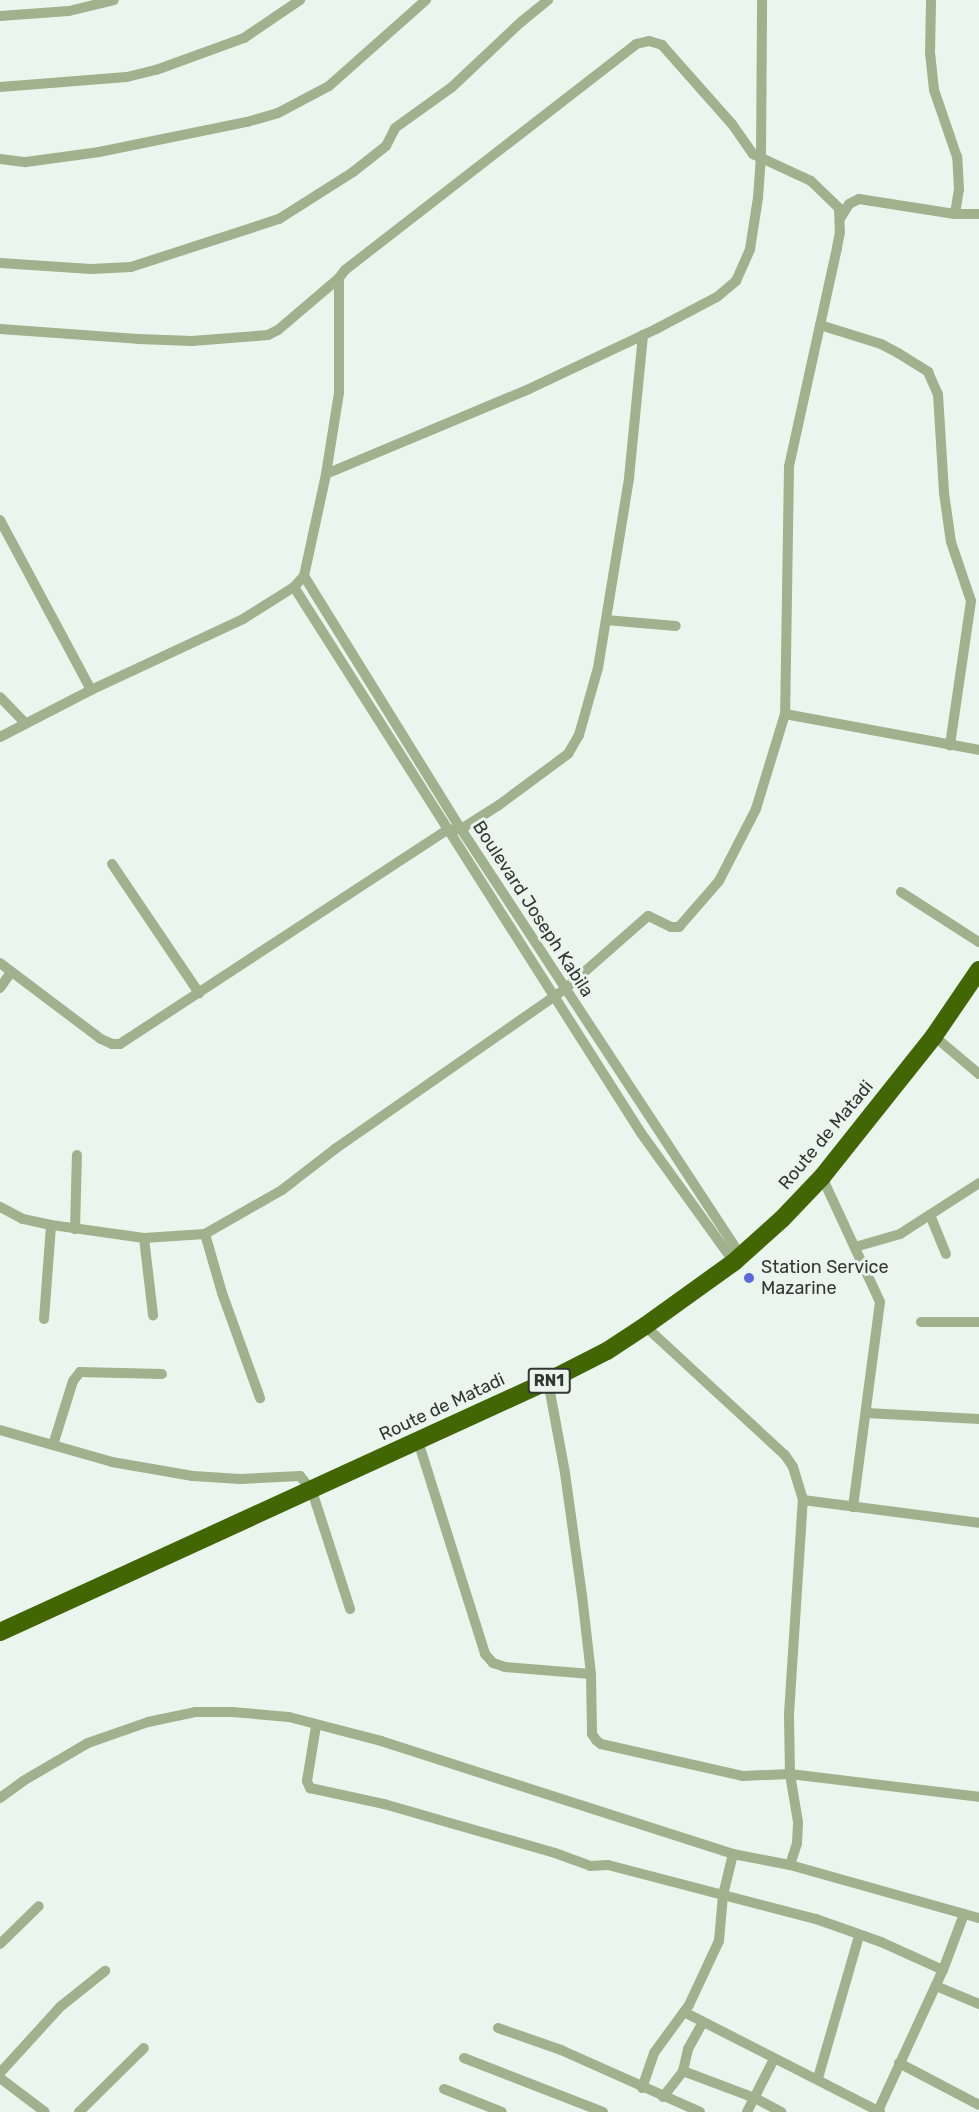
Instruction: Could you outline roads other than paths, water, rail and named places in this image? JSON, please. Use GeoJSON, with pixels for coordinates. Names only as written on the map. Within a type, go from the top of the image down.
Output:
{"type":"FeatureCollection","features":[{"type":"Feature","properties":{"kind":"highway","name":"Route de Matadi"},"geometry":{"type":"LineString","coordinates":[[0,1632],[548,1381],[607,1351],[645,1326],[737,1259],[782,1219],[822,1177],[934,1036],[979,969]]}},
{"type":"Feature","properties":{"kind":"street"},"geometry":{"type":"LineString","coordinates":[[0,16],[69,11],[114,0]]}},
{"type":"Feature","properties":{"kind":"street"},"geometry":{"type":"LineString","coordinates":[[0,87],[127,77],[156,70],[244,38],[300,0]]}},
{"type":"Feature","properties":{"kind":"street"},"geometry":{"type":"LineString","coordinates":[[0,159],[26,162],[99,152],[248,122],[278,113],[329,86],[426,0]]}},
{"type":"Feature","properties":{"kind":"street"},"geometry":{"type":"LineString","coordinates":[[0,263],[91,269],[131,267],[279,219],[353,172],[386,147],[395,128],[452,87],[521,21],[548,0]]}},
{"type":"Feature","properties":{"kind":"street"},"geometry":{"type":"LineString","coordinates":[[326,474],[529,389],[717,297],[736,281],[750,249],[761,156],[762,0]]}},
{"type":"Feature","properties":{"kind":"street"},"geometry":{"type":"LineString","coordinates":[[931,0],[930,54],[934,90],[957,157],[959,190],[955,214]]}},
{"type":"Feature","properties":{"kind":"street"},"geometry":{"type":"LineString","coordinates":[[0,329],[182,340],[268,335],[278,330],[339,278],[345,270],[636,44],[649,40],[662,45],[732,124],[753,154],[811,181],[839,208],[841,217],[789,467],[785,714],[756,809],[719,881],[679,927],[671,927],[648,916],[565,989],[343,1143],[282,1190],[205,1234],[144,1238],[51,1226],[23,1219],[0,1207]]}},
{"type":"Feature","properties":{"kind":"street"},"geometry":{"type":"LineString","coordinates":[[841,217],[849,204],[859,199],[955,214],[979,214]]}},
{"type":"Feature","properties":{"kind":"street"},"geometry":{"type":"LineString","coordinates":[[0,737],[91,690],[243,619],[294,587],[304,576],[326,474],[339,393],[339,278]]}},
{"type":"Feature","properties":{"kind":"street"},"geometry":{"type":"LineString","coordinates":[[820,325],[881,344],[898,353],[928,372],[938,394],[944,492],[951,542],[971,601],[950,745]]}},
{"type":"Feature","properties":{"kind":"street"},"geometry":{"type":"LineString","coordinates":[[0,963],[112,1044],[131,1039],[447,830],[461,829],[499,805],[568,754],[579,735],[598,668],[629,478],[643,335]]}},
{"type":"Feature","properties":{"kind":"street"},"geometry":{"type":"LineString","coordinates":[[0,520],[91,690]]}},
{"type":"Feature","properties":{"kind":"street","name":"Boulevard Joseph Kabila"},"geometry":{"type":"LineString","coordinates":[[304,576],[461,829],[737,1259]]}},
{"type":"Feature","properties":{"kind":"street","name":"Boulevard Joseph Kabila"},"geometry":{"type":"LineString","coordinates":[[294,587],[641,1133],[737,1259]]}},
{"type":"Feature","properties":{"kind":"street"},"geometry":{"type":"LineString","coordinates":[[606,620],[676,626]]}},
{"type":"Feature","properties":{"kind":"street"},"geometry":{"type":"LineString","coordinates":[[0,696],[26,724]]}},
{"type":"Feature","properties":{"kind":"street"},"geometry":{"type":"LineString","coordinates":[[785,714],[979,750]]}},
{"type":"Feature","properties":{"kind":"street"},"geometry":{"type":"LineString","coordinates":[[112,864],[199,993]]}},
{"type":"Feature","properties":{"kind":"street"},"geometry":{"type":"LineString","coordinates":[[902,892],[979,942]]}},
{"type":"Feature","properties":{"kind":"street"},"geometry":{"type":"LineString","coordinates":[[0,988],[11,972]]}},
{"type":"Feature","properties":{"kind":"street"},"geometry":{"type":"LineString","coordinates":[[934,1036],[979,1074]]}},
{"type":"Feature","properties":{"kind":"street"},"geometry":{"type":"LineString","coordinates":[[75,1228],[77,1155]]}},
{"type":"Feature","properties":{"kind":"street"},"geometry":{"type":"LineString","coordinates":[[822,1177],[878,1293],[880,1309],[853,1507]]}},
{"type":"Feature","properties":{"kind":"street"},"geometry":{"type":"LineString","coordinates":[[855,1247],[900,1234],[979,1183]]}},
{"type":"Feature","properties":{"kind":"street"},"geometry":{"type":"LineString","coordinates":[[930,1215],[946,1254]]}},
{"type":"Feature","properties":{"kind":"street"},"geometry":{"type":"LineString","coordinates":[[44,1319],[51,1226]]}},
{"type":"Feature","properties":{"kind":"street"},"geometry":{"type":"LineString","coordinates":[[205,1234],[222,1293],[260,1398]]}},
{"type":"Feature","properties":{"kind":"street"},"geometry":{"type":"LineString","coordinates":[[144,1238],[153,1315]]}},
{"type":"Feature","properties":{"kind":"street"},"geometry":{"type":"LineString","coordinates":[[921,1322],[979,1322]]}},
{"type":"Feature","properties":{"kind":"street"},"geometry":{"type":"LineString","coordinates":[[645,1326],[786,1455],[793,1467],[803,1500],[789,1714],[790,1774],[798,1822],[798,1843],[790,1865]]}},
{"type":"Feature","properties":{"kind":"street"},"geometry":{"type":"LineString","coordinates":[[53,1445],[75,1374],[80,1372],[162,1374]]}},
{"type":"Feature","properties":{"kind":"street"},"geometry":{"type":"LineString","coordinates":[[548,1381],[565,1473],[591,1674],[592,1734],[601,1744],[743,1776],[790,1774],[979,1797]]}},
{"type":"Feature","properties":{"kind":"street"},"geometry":{"type":"LineString","coordinates":[[867,1413],[979,1419]]}},
{"type":"Feature","properties":{"kind":"street"},"geometry":{"type":"LineString","coordinates":[[0,1430],[112,1462],[201,1477],[240,1479],[300,1476],[312,1491],[350,1608]]}},
{"type":"Feature","properties":{"kind":"street"},"geometry":{"type":"LineString","coordinates":[[418,1441],[486,1654],[493,1663],[505,1667],[591,1674]]}},
{"type":"Feature","properties":{"kind":"street"},"geometry":{"type":"LineString","coordinates":[[803,1500],[979,1523]]}},
{"type":"Feature","properties":{"kind":"street"},"geometry":{"type":"LineString","coordinates":[[0,1798],[23,1781],[88,1743],[148,1722],[195,1712],[232,1712],[290,1717],[316,1726],[381,1740],[733,1854],[790,1865],[979,1918]]}},
{"type":"Feature","properties":{"kind":"street"},"geometry":{"type":"LineString","coordinates":[[316,1726],[307,1781],[310,1788],[384,1804],[555,1853],[590,1866],[608,1865],[827,1923],[881,1942],[943,1970]]}},
{"type":"Feature","properties":{"kind":"street"},"geometry":{"type":"LineString","coordinates":[[642,2088],[654,2053],[684,2012],[719,1941],[723,1894],[733,1854]]}},
{"type":"Feature","properties":{"kind":"street"},"geometry":{"type":"LineString","coordinates":[[0,1944],[39,1906]]}},
{"type":"Feature","properties":{"kind":"street"},"geometry":{"type":"LineString","coordinates":[[684,2012],[702,2024],[818,2078],[879,2111],[943,1970],[964,1914]]}},
{"type":"Feature","properties":{"kind":"street"},"geometry":{"type":"LineString","coordinates":[[818,2078],[859,1936]]}},
{"type":"Feature","properties":{"kind":"street"},"geometry":{"type":"LineString","coordinates":[[0,2073],[70,1997],[105,1971]]}},
{"type":"Feature","properties":{"kind":"street"},"geometry":{"type":"LineString","coordinates":[[936,1986],[979,2004]]}},
{"type":"Feature","properties":{"kind":"street"},"geometry":{"type":"LineString","coordinates":[[663,2097],[682,2071],[688,2049],[702,2024]]}},
{"type":"Feature","properties":{"kind":"street"},"geometry":{"type":"LineString","coordinates":[[498,2028],[561,2049],[642,2088],[700,2112]]}},
{"type":"Feature","properties":{"kind":"street"},"geometry":{"type":"LineString","coordinates":[[79,2112],[144,2048]]}},
{"type":"Feature","properties":{"kind":"street"},"geometry":{"type":"LineString","coordinates":[[464,2058],[603,2112]]}},
{"type":"Feature","properties":{"kind":"street"},"geometry":{"type":"LineString","coordinates":[[747,2112],[762,2078],[774,2059]]}},
{"type":"Feature","properties":{"kind":"street"},"geometry":{"type":"LineString","coordinates":[[899,2063],[979,2105]]}},
{"type":"Feature","properties":{"kind":"street"},"geometry":{"type":"LineString","coordinates":[[682,2071],[755,2098],[781,2112]]}},
{"type":"Feature","properties":{"kind":"street"},"geometry":{"type":"LineString","coordinates":[[0,2078],[45,2112]]}},
{"type":"Feature","properties":{"kind":"street"},"geometry":{"type":"LineString","coordinates":[[444,2089],[502,2112]]}},
{"type":"Feature","properties":{"kind":"place","name":"Station Service Mazarine"},"geometry":{"type":"Point","coordinates":[749,1278]}}]}
